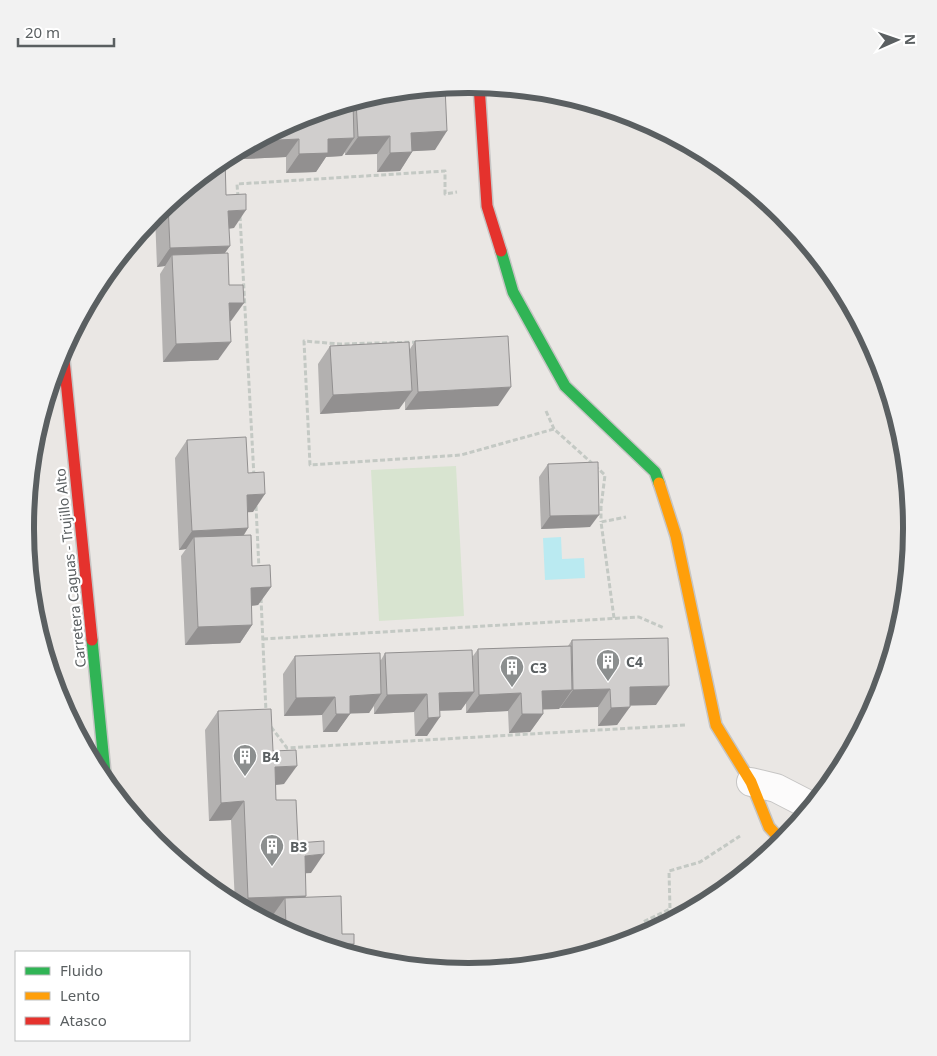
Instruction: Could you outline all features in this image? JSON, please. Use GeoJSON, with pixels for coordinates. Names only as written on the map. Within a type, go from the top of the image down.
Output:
{"type":"FeatureCollection","features":[{"type":"Feature","properties":{"kind":"street"},"geometry":{"type":"LineString","coordinates":[[479,93],[487,206],[513,292],[565,386],[655,472],[676,536],[716,725],[751,782],[769,827],[776,835]]}},
{"type":"Feature","properties":{"kind":"street","name":"Carretera Caguas - Trujillo Alto"},"geometry":{"type":"LineString","coordinates":[[65,368],[104,765]]}},
{"type":"Feature","properties":{"kind":"street"},"geometry":{"type":"LineString","coordinates":[[751,782],[776,788],[805,803]]}},
{"type":"Feature","properties":{"kind":"path"},"geometry":{"type":"LineString","coordinates":[[239,199],[237,184],[445,171],[445,194]]}},
{"type":"Feature","properties":{"kind":"path"},"geometry":{"type":"LineString","coordinates":[[239,206],[254,482]]}},
{"type":"Feature","properties":{"kind":"path"},"geometry":{"type":"LineString","coordinates":[[426,342],[340,344],[304,341],[310,465],[461,455],[554,429]]}},
{"type":"Feature","properties":{"kind":"path"},"geometry":{"type":"LineString","coordinates":[[545,409],[554,429],[605,475],[601,522],[614,618]]}},
{"type":"Feature","properties":{"kind":"path"},"geometry":{"type":"LineString","coordinates":[[255,501],[259,570]]}},
{"type":"Feature","properties":{"kind":"path"},"geometry":{"type":"LineString","coordinates":[[601,522],[626,517]]}},
{"type":"Feature","properties":{"kind":"path"},"geometry":{"type":"LineString","coordinates":[[260,590],[266,716]]}},
{"type":"Feature","properties":{"kind":"path"},"geometry":{"type":"LineString","coordinates":[[263,639],[639,617],[662,626],[668,633]]}},
{"type":"Feature","properties":{"kind":"path"},"geometry":{"type":"LineString","coordinates":[[267,722],[287,748],[693,724]]}},
{"type":"Feature","properties":{"kind":"path"},"geometry":{"type":"LineString","coordinates":[[643,926],[643,922],[670,910],[669,871],[700,862],[747,832]]}},
{"type":"Feature","properties":{"kind":"green space"},"geometry":{"type":"Polygon","coordinates":[[[456,466],[464,616],[379,621],[371,470],[456,466]]]}},
{"type":"Feature","properties":{"kind":"water"},"geometry":{"type":"Polygon","coordinates":[[[561,537],[562,559],[584,558],[585,578],[545,580],[543,538],[561,537]]]}},
{"type":"Feature","properties":{"kind":"building"},"geometry":{"type":"Polygon","coordinates":[[[445,94],[447,131],[411,133],[412,152],[390,153],[390,136],[358,137],[356,108],[412,97],[445,94]]]}},
{"type":"Feature","properties":{"kind":"building"},"geometry":{"type":"Polygon","coordinates":[[[353,109],[354,138],[328,139],[328,153],[299,154],[299,139],[272,140],[302,126],[353,109]]]}},
{"type":"Feature","properties":{"kind":"building"},"geometry":{"type":"Polygon","coordinates":[[[225,168],[226,195],[246,194],[246,210],[228,211],[230,246],[170,248],[168,214],[204,183],[225,168]]]}},
{"type":"Feature","properties":{"kind":"building"},"geometry":{"type":"Polygon","coordinates":[[[228,253],[229,285],[243,285],[244,303],[229,303],[231,342],[176,344],[172,255],[228,253]]]}},
{"type":"Feature","properties":{"kind":"building"},"geometry":{"type":"Polygon","coordinates":[[[508,336],[511,387],[418,392],[415,341],[508,336]]]}},
{"type":"Feature","properties":{"kind":"building"},"geometry":{"type":"Polygon","coordinates":[[[409,342],[412,391],[333,395],[330,346],[409,342]]]}},
{"type":"Feature","properties":{"kind":"building"},"geometry":{"type":"Polygon","coordinates":[[[246,437],[248,473],[264,472],[265,494],[247,495],[248,528],[192,531],[187,440],[246,437]]]}},
{"type":"Feature","properties":{"kind":"building"},"geometry":{"type":"Polygon","coordinates":[[[598,462],[599,515],[550,516],[548,464],[598,462]]]}},
{"type":"Feature","properties":{"kind":"building"},"geometry":{"type":"Polygon","coordinates":[[[251,535],[252,566],[270,565],[271,587],[251,588],[252,625],[198,627],[194,537],[251,535]]]}},
{"type":"Feature","properties":{"kind":"building"},"geometry":{"type":"Polygon","coordinates":[[[668,638],[669,686],[630,687],[630,707],[611,708],[610,689],[573,690],[572,640],[668,638]]]}},
{"type":"Feature","properties":{"kind":"building"},"geometry":{"type":"Polygon","coordinates":[[[571,646],[572,690],[542,691],[543,714],[522,714],[521,693],[479,695],[478,649],[571,646]]]}},
{"type":"Feature","properties":{"kind":"building"},"geometry":{"type":"Polygon","coordinates":[[[472,650],[474,692],[439,693],[440,717],[428,718],[427,694],[387,695],[385,653],[472,650]]]}},
{"type":"Feature","properties":{"kind":"building"},"geometry":{"type":"Polygon","coordinates":[[[380,653],[381,694],[350,696],[350,714],[336,714],[335,697],[296,698],[295,656],[380,653]]]}},
{"type":"Feature","properties":{"kind":"building"},"geometry":{"type":"Polygon","coordinates":[[[271,709],[273,751],[296,750],[297,766],[275,767],[276,800],[296,800],[298,843],[324,841],[324,854],[305,856],[306,896],[248,898],[244,801],[221,803],[218,711],[271,709]]]}},
{"type":"Feature","properties":{"kind":"building"},"geometry":{"type":"Polygon","coordinates":[[[341,896],[342,934],[354,934],[354,944],[343,944],[329,940],[286,923],[285,898],[341,896]]]}},
{"type":"Feature","properties":{"kind":"traffic: fast"},"geometry":{"type":"LineString","coordinates":[[501,251],[513,292],[565,386],[655,472],[659,483]]}},
{"type":"Feature","properties":{"kind":"traffic: fast"},"geometry":{"type":"LineString","coordinates":[[92,640],[104,765]]}},
{"type":"Feature","properties":{"kind":"traffic: slow"},"geometry":{"type":"LineString","coordinates":[[659,483],[676,536],[716,725],[751,782],[769,827],[776,835]]}},
{"type":"Feature","properties":{"kind":"traffic: jam"},"geometry":{"type":"LineString","coordinates":[[480,93],[487,206],[501,251]]}},
{"type":"Feature","properties":{"kind":"traffic: jam"},"geometry":{"type":"LineString","coordinates":[[65,368],[92,640]]}},
{"type":"Feature","properties":{"kind":"place","name":"C4"},"geometry":{"type":"Point","coordinates":[608,682]}},
{"type":"Feature","properties":{"kind":"place","name":"C3"},"geometry":{"type":"Point","coordinates":[512,688]}},
{"type":"Feature","properties":{"kind":"place","name":"B4"},"geometry":{"type":"Point","coordinates":[245,777]}},
{"type":"Feature","properties":{"kind":"place","name":"B3"},"geometry":{"type":"Point","coordinates":[272,867]}}]}
